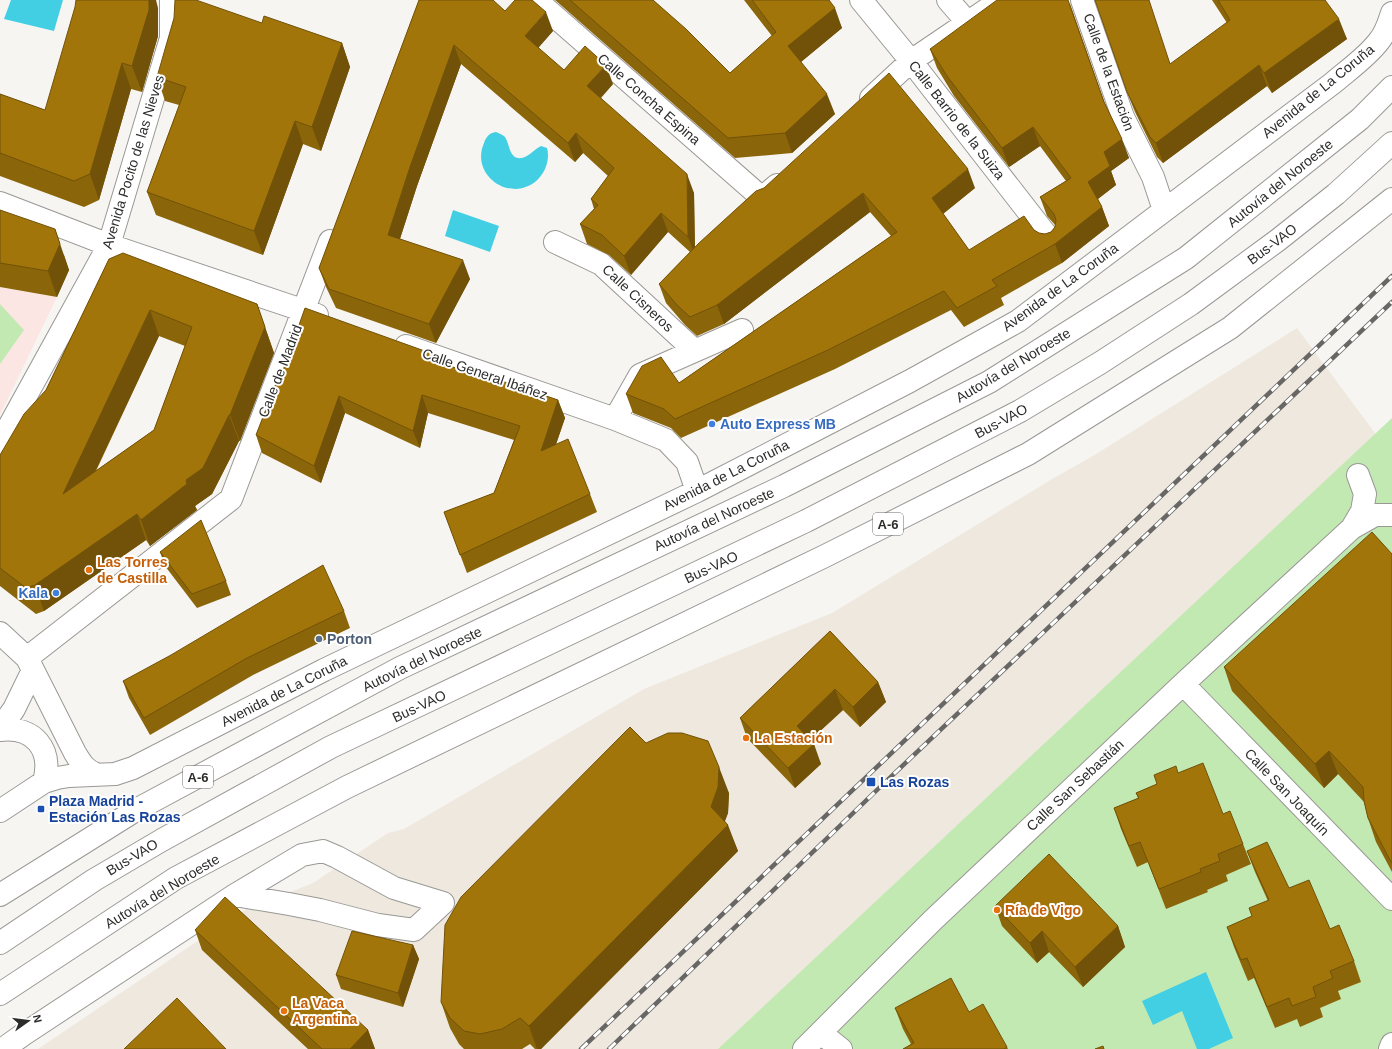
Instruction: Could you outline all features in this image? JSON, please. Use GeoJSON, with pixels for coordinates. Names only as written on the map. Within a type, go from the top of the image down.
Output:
{"type":"FeatureCollection","features":[{"type":"Feature","properties":{"kind":"main road","name":"Avenida Pocito de las Nieves"},"geometry":{"type":"LineString","coordinates":[[0,443],[110,245],[171,38],[171,0]]}},
{"type":"Feature","properties":{"kind":"main road","name":"Calle Concha Espina"},"geometry":{"type":"LineString","coordinates":[[536,0],[762,198],[790,172]]}},
{"type":"Feature","properties":{"kind":"main road","name":"Calle Barrio de la Suiza"},"geometry":{"type":"LineString","coordinates":[[861,0],[911,61],[1051,241]]}},
{"type":"Feature","properties":{"kind":"main road"},"geometry":{"type":"LineString","coordinates":[[948,0],[968,23]]}},
{"type":"Feature","properties":{"kind":"main road"},"geometry":{"type":"LineString","coordinates":[[854,114],[911,61],[1001,0]]}},
{"type":"Feature","properties":{"kind":"main road","name":"Calle de la Estación"},"geometry":{"type":"LineString","coordinates":[[1082,0],[1123,117],[1153,177],[1164,210]]}},
{"type":"Feature","properties":{"kind":"main road","name":"Avenida de La Coruña"},"geometry":{"type":"LineString","coordinates":[[36,786],[70,776],[115,774],[133,768],[324,670],[697,491],[910,382],[1018,321],[1333,83],[1380,40],[1386,30],[1392,13]]}},
{"type":"Feature","properties":{"kind":"main road","name":"Autovía del Noroeste"},"geometry":{"type":"LineString","coordinates":[[0,895],[136,810],[400,668],[784,486],[988,382],[1186,258],[1360,119],[1392,87]]}},
{"type":"Feature","properties":{"kind":"main road","name":"Bus-VAO"},"geometry":{"type":"LineString","coordinates":[[0,943],[94,880],[332,747],[806,521],[1020,411],[1100,363],[1191,304],[1278,240],[1325,203],[1392,143]]}},
{"type":"Feature","properties":{"kind":"main road","name":"Autovía del Noroeste"},"geometry":{"type":"LineString","coordinates":[[0,994],[176,878],[347,787],[825,556],[1028,454],[1230,328],[1392,199]]}},
{"type":"Feature","properties":{"kind":"main road"},"geometry":{"type":"LineString","coordinates":[[0,204],[110,245],[333,320]]}},
{"type":"Feature","properties":{"kind":"main road","name":"Calle de Madrid"},"geometry":{"type":"LineString","coordinates":[[30,664],[231,499],[337,221]]}},
{"type":"Feature","properties":{"kind":"main road","name":"Calle Cisneros"},"geometry":{"type":"LineString","coordinates":[[555,242],[602,264],[694,350]]}},
{"type":"Feature","properties":{"kind":"main road"},"geometry":{"type":"LineString","coordinates":[[614,419],[640,374],[742,330]]}},
{"type":"Feature","properties":{"kind":"main road","name":"Calle General Ibáñez"},"geometry":{"type":"LineString","coordinates":[[385,338],[614,419],[666,440],[687,462],[697,491]]}},
{"type":"Feature","properties":{"kind":"main road","name":"Calle San Sebastián"},"geometry":{"type":"LineString","coordinates":[[1352,528],[1362,510],[1365,494],[1358,475]]}},
{"type":"Feature","properties":{"kind":"main road","name":"Calle San Sebastián"},"geometry":{"type":"LineString","coordinates":[[804,1049],[933,920],[1182,684],[1352,528],[1375,516],[1392,515]]}},
{"type":"Feature","properties":{"kind":"main road"},"geometry":{"type":"LineString","coordinates":[[0,633],[30,664],[74,753],[83,767],[89,772],[96,774]]}},
{"type":"Feature","properties":{"kind":"main road"},"geometry":{"type":"LineString","coordinates":[[0,730],[14,709],[30,664]]}},
{"type":"Feature","properties":{"kind":"main road","name":"Calle San Joaquín"},"geometry":{"type":"LineString","coordinates":[[1182,684],[1392,900]]}},
{"type":"Feature","properties":{"kind":"main road"},"geometry":{"type":"LineString","coordinates":[[0,730],[9,729],[27,733],[39,743],[46,760],[46,775],[36,786],[0,811]]}},
{"type":"Feature","properties":{"kind":"main road"},"geometry":{"type":"LineString","coordinates":[[3,1049],[235,895],[302,855],[323,852],[337,857],[394,888],[443,903],[414,930],[378,926],[320,910],[235,895]]}},
{"type":"Feature","properties":{"kind":"main road"},"geometry":{"type":"LineString","coordinates":[[821,1033],[841,1049]]}},
{"type":"Feature","properties":{"kind":"main road"},"geometry":{"type":"LineString","coordinates":[[1390,1049],[1392,1044]]}},
{"type":"Feature","properties":{"kind":"shaded area"},"geometry":{"type":"Polygon","coordinates":[[[0,287],[57,297],[0,415],[0,287]]]}},
{"type":"Feature","properties":{"kind":"shaded area","name":"Las Rozas"},"geometry":{"type":"Polygon","coordinates":[[[1297,328],[1392,456],[791,1049],[38,1049],[233,917],[247,909],[313,883],[388,833],[404,829],[644,689],[832,613],[1052,479],[1093,456],[1297,328]]]}},
{"type":"Feature","properties":{"kind":"green space"},"geometry":{"type":"Polygon","coordinates":[[[0,304],[24,330],[0,364],[0,304]]]}},
{"type":"Feature","properties":{"kind":"green space"},"geometry":{"type":"Polygon","coordinates":[[[1392,418],[1392,1049],[718,1049],[1392,418]]]}},
{"type":"Feature","properties":{"kind":"water"},"geometry":{"type":"Polygon","coordinates":[[[11,0],[63,0],[54,31],[4,19],[11,0]]]}},
{"type":"Feature","properties":{"kind":"water"},"geometry":{"type":"Polygon","coordinates":[[[496,132],[505,137],[511,152],[516,157],[525,157],[541,146],[547,148],[548,160],[544,171],[540,177],[530,185],[519,189],[507,188],[497,184],[483,167],[481,155],[484,143],[491,133],[496,132]]]}},
{"type":"Feature","properties":{"kind":"water"},"geometry":{"type":"Polygon","coordinates":[[[453,210],[499,226],[490,252],[445,236],[453,210]]]}},
{"type":"Feature","properties":{"kind":"water"},"geometry":{"type":"Polygon","coordinates":[[[1206,972],[1233,1038],[1209,1049],[1197,1049],[1182,1011],[1153,1025],[1142,1001],[1206,972]]]}},
{"type":"Feature","properties":{"kind":"building"},"geometry":{"type":"Polygon","coordinates":[[[76,0],[149,0],[149,10],[132,66],[122,63],[90,174],[74,181],[0,153],[0,94],[45,110],[76,0]]]}},
{"type":"Feature","properties":{"kind":"building"},"geometry":{"type":"Polygon","coordinates":[[[175,0],[196,0],[262,23],[264,16],[342,43],[312,127],[295,121],[254,231],[147,192],[186,87],[157,77],[174,18],[175,0]]]}},
{"type":"Feature","properties":{"kind":"building"},"geometry":{"type":"Polygon","coordinates":[[[419,0],[493,0],[505,11],[515,0],[532,0],[546,12],[525,36],[564,70],[585,46],[606,65],[587,86],[687,174],[688,237],[661,213],[624,256],[602,235],[580,224],[598,205],[591,199],[614,168],[576,133],[568,143],[454,45],[410,167],[388,235],[463,260],[429,324],[329,289],[319,268],[419,0]]]}},
{"type":"Feature","properties":{"kind":"building"},"geometry":{"type":"Polygon","coordinates":[[[570,0],[653,0],[686,29],[730,73],[776,32],[752,0],[829,0],[835,8],[788,46],[827,94],[785,133],[728,138],[570,0]]]}},
{"type":"Feature","properties":{"kind":"building"},"geometry":{"type":"Polygon","coordinates":[[[997,0],[1068,0],[1104,102],[1122,139],[1104,152],[1110,166],[1088,182],[1102,207],[1055,244],[992,280],[997,286],[957,308],[944,291],[828,350],[675,419],[664,409],[626,394],[642,366],[661,357],[679,383],[897,232],[863,193],[717,305],[690,317],[678,306],[659,284],[699,243],[756,191],[764,188],[889,73],[968,169],[932,198],[969,250],[1024,216],[1034,230],[1039,233],[1045,234],[1051,232],[1055,227],[1056,220],[1054,214],[1040,197],[1071,178],[1033,127],[1002,148],[947,76],[930,49],[997,0]]]}},
{"type":"Feature","properties":{"kind":"building"},"geometry":{"type":"Polygon","coordinates":[[[1095,0],[1149,0],[1170,64],[1230,20],[1218,0],[1325,0],[1339,19],[1264,73],[1259,65],[1156,143],[1150,137],[1127,92],[1095,0]]]}},
{"type":"Feature","properties":{"kind":"building"},"geometry":{"type":"Polygon","coordinates":[[[0,210],[55,229],[60,244],[48,271],[0,263],[0,210]]]}},
{"type":"Feature","properties":{"kind":"building"},"geometry":{"type":"Polygon","coordinates":[[[123,253],[257,304],[265,327],[230,415],[203,468],[186,480],[187,484],[141,520],[137,514],[35,585],[26,588],[0,568],[0,455],[24,414],[46,390],[109,259],[123,253]],[[150,310],[63,494],[154,430],[192,327],[150,310]]]}},
{"type":"Feature","properties":{"kind":"building"},"geometry":{"type":"Polygon","coordinates":[[[305,308],[433,354],[432,361],[508,383],[558,400],[541,451],[568,439],[590,494],[460,555],[444,512],[494,493],[520,426],[422,395],[413,431],[339,396],[314,466],[256,435],[280,373],[281,376],[305,308]]]}},
{"type":"Feature","properties":{"kind":"building"},"geometry":{"type":"Polygon","coordinates":[[[201,520],[226,581],[192,594],[160,552],[201,520]]]}},
{"type":"Feature","properties":{"kind":"building"},"geometry":{"type":"Polygon","coordinates":[[[1372,532],[1392,554],[1392,863],[1368,818],[1364,801],[1363,787],[1329,751],[1315,764],[1224,667],[1372,532]]]}},
{"type":"Feature","properties":{"kind":"building"},"geometry":{"type":"Polygon","coordinates":[[[323,565],[344,611],[247,658],[144,718],[123,681],[171,655],[323,565]]]}},
{"type":"Feature","properties":{"kind":"building"},"geometry":{"type":"Polygon","coordinates":[[[830,631],[878,682],[853,707],[835,689],[797,726],[814,744],[788,768],[740,718],[830,631]]]}},
{"type":"Feature","properties":{"kind":"building"},"geometry":{"type":"Polygon","coordinates":[[[630,727],[646,743],[668,733],[682,733],[708,741],[719,767],[718,787],[711,807],[728,825],[529,1026],[520,1018],[502,1029],[480,1034],[464,1031],[450,1018],[441,1002],[445,925],[461,897],[630,727]]]}},
{"type":"Feature","properties":{"kind":"building"},"geometry":{"type":"Polygon","coordinates":[[[1203,763],[1223,814],[1230,811],[1243,844],[1218,854],[1220,861],[1200,869],[1201,872],[1159,889],[1140,842],[1129,846],[1114,808],[1139,798],[1136,793],[1157,784],[1154,775],[1176,766],[1178,773],[1203,763]]]}},
{"type":"Feature","properties":{"kind":"building"},"geometry":{"type":"Polygon","coordinates":[[[1267,842],[1289,888],[1309,880],[1330,929],[1339,925],[1354,961],[1330,971],[1333,978],[1313,987],[1316,997],[1292,1006],[1289,998],[1267,1007],[1247,958],[1241,960],[1227,927],[1252,916],[1249,908],[1269,900],[1247,851],[1267,842]]]}},
{"type":"Feature","properties":{"kind":"building"},"geometry":{"type":"Polygon","coordinates":[[[1049,854],[1118,926],[1075,967],[1042,931],[1030,943],[995,906],[1049,854]]]}},
{"type":"Feature","properties":{"kind":"building"},"geometry":{"type":"Polygon","coordinates":[[[225,897],[368,1030],[350,1049],[322,1049],[195,930],[225,897]]]}},
{"type":"Feature","properties":{"kind":"building"},"geometry":{"type":"Polygon","coordinates":[[[352,931],[413,945],[398,993],[336,975],[352,931]]]}},
{"type":"Feature","properties":{"kind":"building"},"geometry":{"type":"Polygon","coordinates":[[[951,978],[969,1012],[983,1004],[1007,1047],[1004,1049],[903,1049],[914,1043],[895,1008],[951,978]]]}},
{"type":"Feature","properties":{"kind":"building"},"geometry":{"type":"Polygon","coordinates":[[[177,998],[226,1049],[124,1049],[177,998]]]}},
{"type":"Feature","properties":{"kind":"building"},"geometry":{"type":"Polygon","coordinates":[[[1103,1046],[1104,1049],[1095,1049],[1103,1046]]]}},
{"type":"Feature","properties":{"kind":"railway"},"geometry":{"type":"LineString","coordinates":[[581,1049],[1392,276]]}},
{"type":"Feature","properties":{"kind":"railway"},"geometry":{"type":"LineString","coordinates":[[609,1049],[878,789],[1392,302]]}},
{"type":"Feature","properties":{"kind":"place","name":"Auto Express MB"},"geometry":{"type":"Point","coordinates":[712,424]}},
{"type":"Feature","properties":{"kind":"place","name":"Las Torres de Castilla"},"geometry":{"type":"Point","coordinates":[89,570]}},
{"type":"Feature","properties":{"kind":"place","name":"Kala"},"geometry":{"type":"Point","coordinates":[56,593]}},
{"type":"Feature","properties":{"kind":"place","name":"Porton"},"geometry":{"type":"Point","coordinates":[319,639]}},
{"type":"Feature","properties":{"kind":"place","name":"La Estación"},"geometry":{"type":"Point","coordinates":[746,738]}},
{"type":"Feature","properties":{"kind":"place","name":"Las Rozas"},"geometry":{"type":"Point","coordinates":[871,782]}},
{"type":"Feature","properties":{"kind":"place","name":"Plaza Madrid - Estación Las Rozas"},"geometry":{"type":"Point","coordinates":[41,809]}},
{"type":"Feature","properties":{"kind":"place","name":"Ría de Vigo"},"geometry":{"type":"Point","coordinates":[997,910]}},
{"type":"Feature","properties":{"kind":"place","name":"La Vaca Argentina"},"geometry":{"type":"Point","coordinates":[284,1011]}}]}
